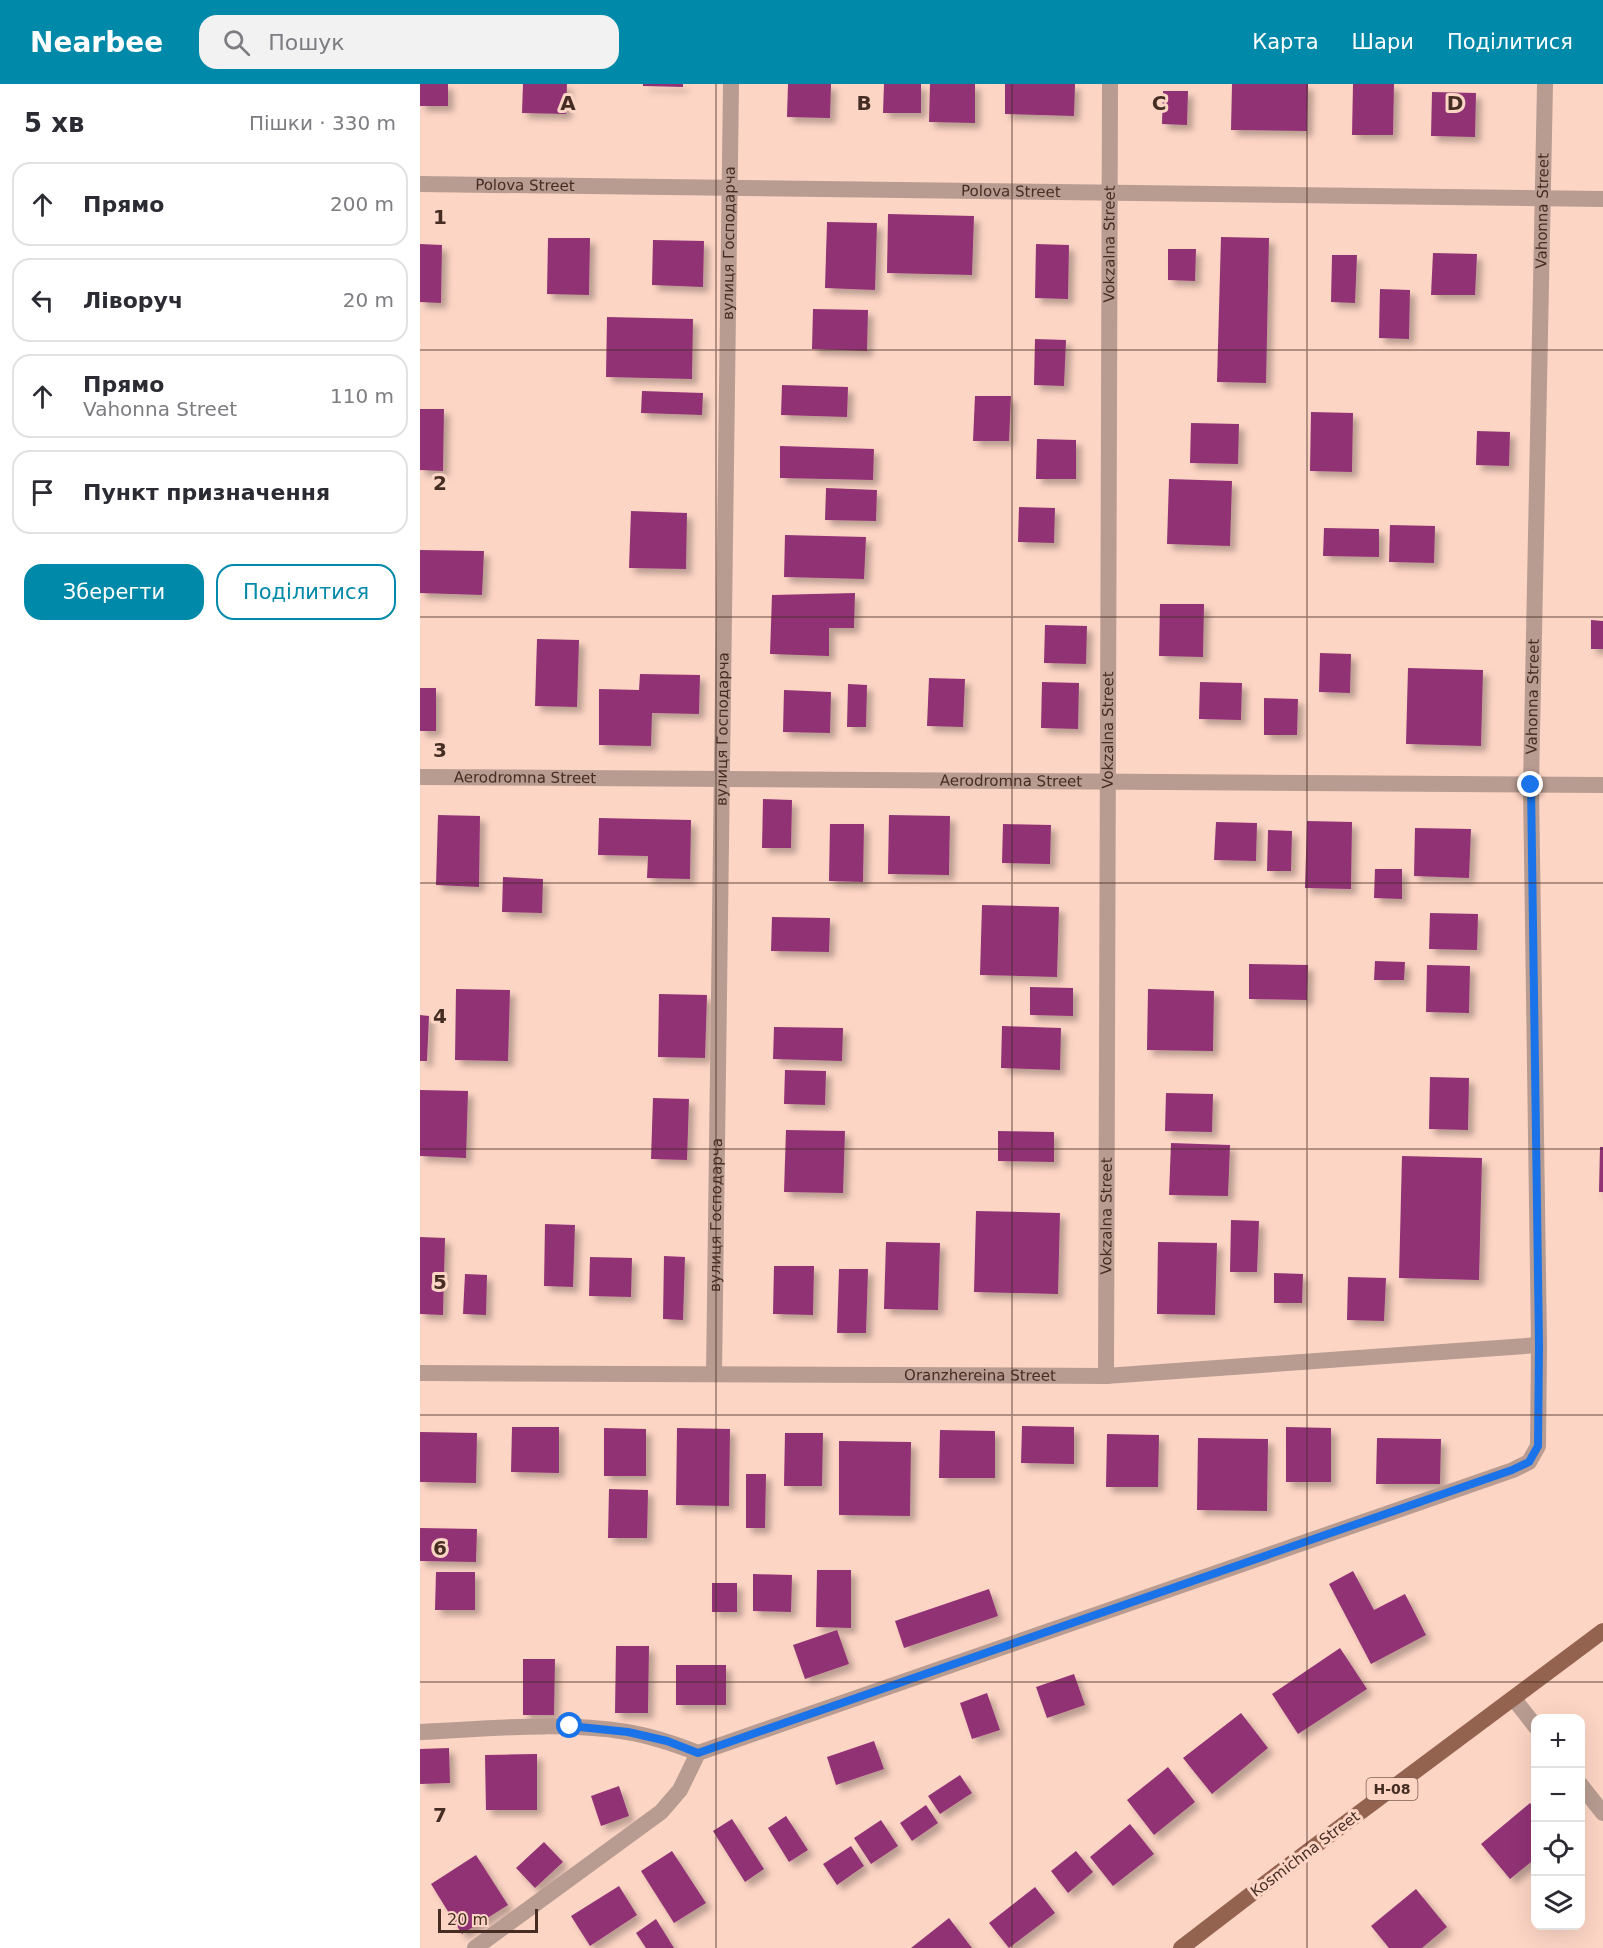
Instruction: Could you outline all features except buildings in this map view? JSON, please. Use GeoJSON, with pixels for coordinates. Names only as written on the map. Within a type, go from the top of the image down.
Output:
{"type":"FeatureCollection","features":[{"type":"Feature","properties":{"kind":"main road","name":"Kosmichna Street"},"geometry":{"type":"LineString","coordinates":[[1181,1948],[1603,1630]]}},
{"type":"Feature","properties":{"kind":"street","name":"вулиця Господарча"},"geometry":{"type":"LineString","coordinates":[[714,1374],[731,84]]}},
{"type":"Feature","properties":{"kind":"street","name":"Vokzalna Street"},"geometry":{"type":"LineString","coordinates":[[1106,1376],[1110,84]]}},
{"type":"Feature","properties":{"kind":"street","name":"Vahonna Street"},"geometry":{"type":"LineString","coordinates":[[698,1753],[1512,1470],[1529,1462],[1538,1446],[1539,1345],[1531,785],[1545,84]]}},
{"type":"Feature","properties":{"kind":"street","name":"Polova Street"},"geometry":{"type":"LineString","coordinates":[[420,184],[1603,199]]}},
{"type":"Feature","properties":{"kind":"street","name":"Aerodromna Street"},"geometry":{"type":"LineString","coordinates":[[420,777],[1603,785]]}},
{"type":"Feature","properties":{"kind":"street","name":"Oranzhereina Street"},"geometry":{"type":"LineString","coordinates":[[420,1373],[1106,1376],[1539,1345]]}},
{"type":"Feature","properties":{"kind":"street"},"geometry":{"type":"LineString","coordinates":[[1514,1699],[1531,1721]]}},
{"type":"Feature","properties":{"kind":"street"},"geometry":{"type":"LineString","coordinates":[[420,1732],[570,1726],[628,1732],[667,1741],[698,1753],[681,1790],[661,1812],[475,1948]]}},
{"type":"Feature","properties":{"kind":"street"},"geometry":{"type":"LineString","coordinates":[[1585,1789],[1603,1813]]}},
{"type":"Feature","properties":{"kind":"route"},"geometry":{"type":"LineString","coordinates":[[570,1726],[628,1732],[667,1741],[698,1753],[1512,1470],[1529,1462],[1538,1446],[1539,1345],[1531,785]]}}]}
